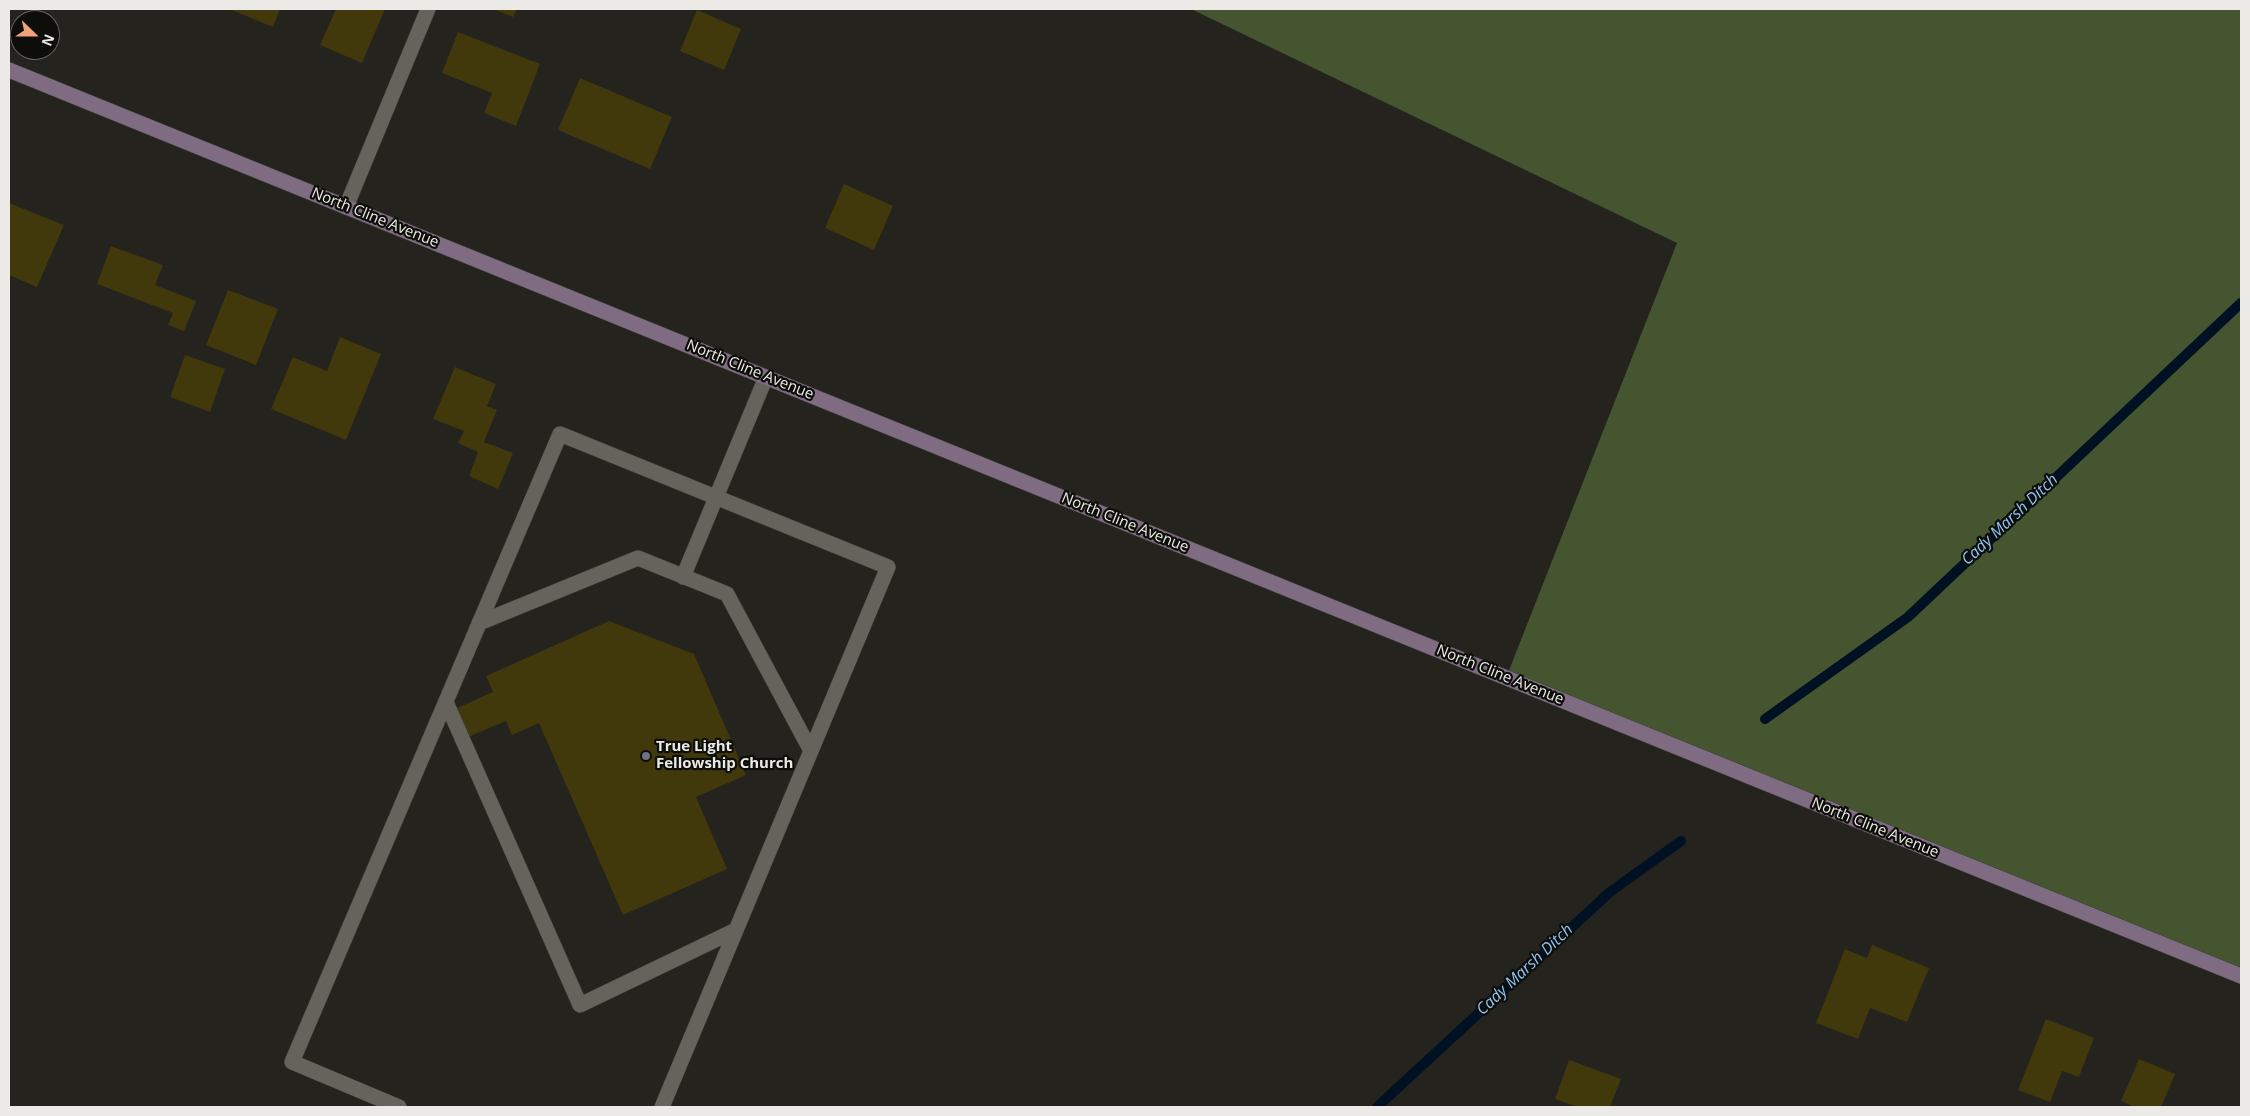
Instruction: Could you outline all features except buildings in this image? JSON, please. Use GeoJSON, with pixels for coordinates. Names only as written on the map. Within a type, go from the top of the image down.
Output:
{"type":"FeatureCollection","features":[{"type":"Feature","properties":{"kind":"street","name":"North Cline Avenue"},"geometry":{"type":"LineString","coordinates":[[9,70],[2241,976]]}},
{"type":"Feature","properties":{"kind":"lane"},"geometry":{"type":"LineString","coordinates":[[346,207],[428,9]]}},
{"type":"Feature","properties":{"kind":"lane"},"geometry":{"type":"LineString","coordinates":[[683,577],[766,377]]}},
{"type":"Feature","properties":{"kind":"lane"},"geometry":{"type":"LineString","coordinates":[[398,1107],[292,1062],[560,434],[888,567],[662,1107]]}},
{"type":"Feature","properties":{"kind":"lane"},"geometry":{"type":"LineString","coordinates":[[479,623],[638,558],[727,594],[811,751]]}},
{"type":"Feature","properties":{"kind":"lane"},"geometry":{"type":"LineString","coordinates":[[446,702],[580,1005],[736,930]]}},
{"type":"Feature","properties":{"kind":"green space"},"geometry":{"type":"Polygon","coordinates":[[[1191,9],[2241,9],[2241,975],[1506,678],[1677,243],[1191,9]]]}},
{"type":"Feature","properties":{"kind":"waterway","name":"Cady Marsh Ditch"},"geometry":{"type":"LineString","coordinates":[[1765,719],[1908,617],[2241,303]]}},
{"type":"Feature","properties":{"kind":"waterway","name":"Cady Marsh Ditch"},"geometry":{"type":"LineString","coordinates":[[1377,1107],[1610,892],[1681,841]]}},
{"type":"Feature","properties":{"kind":"place","name":"True Light Fellowship Church"},"geometry":{"type":"Point","coordinates":[646,756]}}]}
